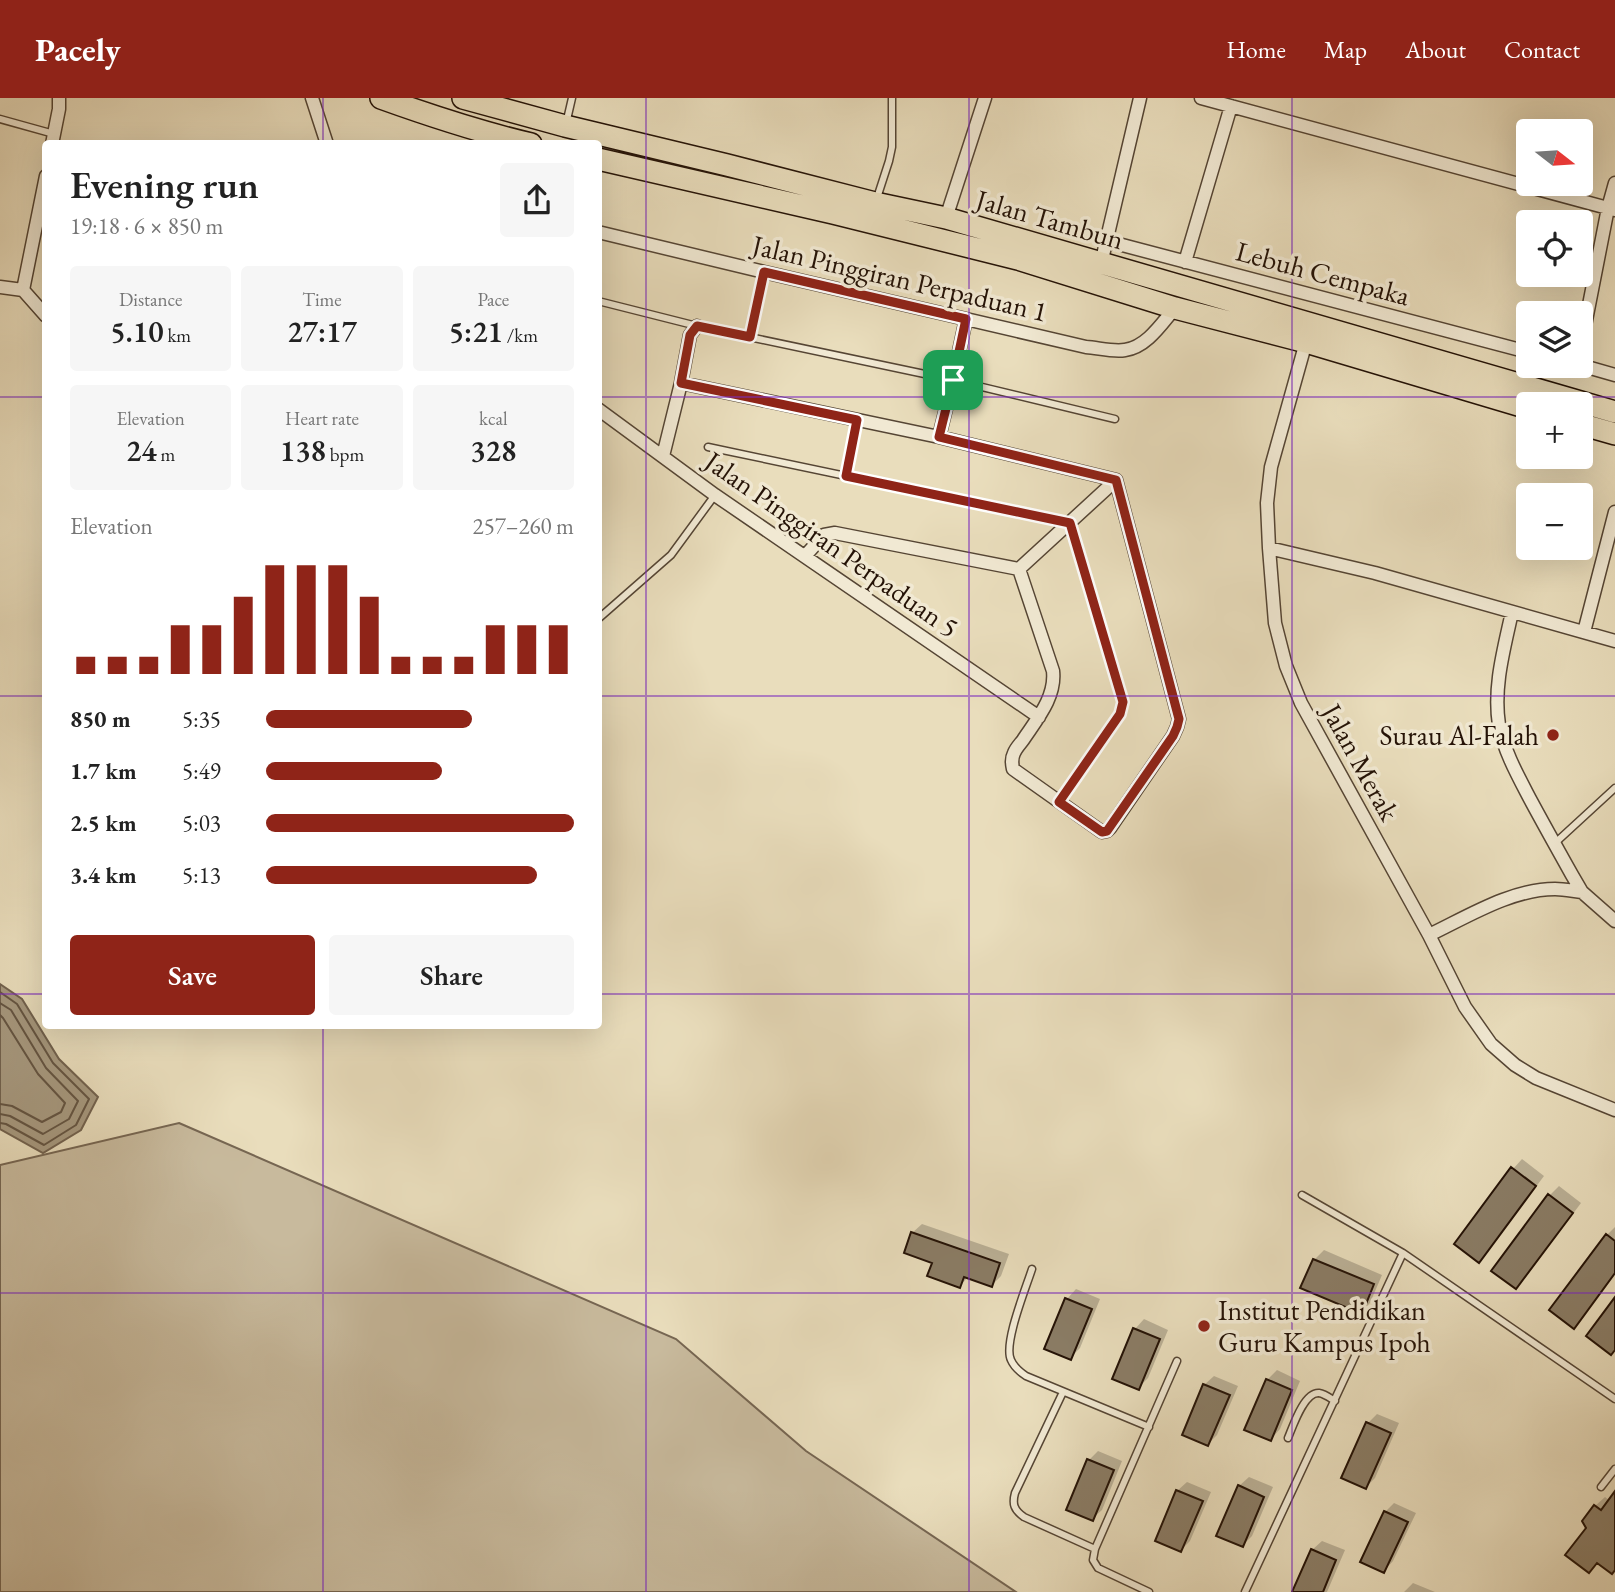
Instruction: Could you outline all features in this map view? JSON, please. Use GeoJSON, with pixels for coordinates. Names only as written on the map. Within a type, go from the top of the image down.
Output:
{"type":"FeatureCollection","features":[{"type":"Feature","properties":{"kind":"main road"},"geometry":{"type":"LineString","coordinates":[[381,98],[428,115],[516,140]]}},
{"type":"Feature","properties":{"kind":"main road"},"geometry":{"type":"LineString","coordinates":[[454,98],[548,128],[557,136],[561,135]]}},
{"type":"Feature","properties":{"kind":"main road","name":"Jalan Tambun"},"geometry":{"type":"LineString","coordinates":[[463,98],[561,135],[590,140]]}},
{"type":"Feature","properties":{"kind":"main road","name":"Jalan Tambun"},"geometry":{"type":"LineString","coordinates":[[602,142],[727,164],[875,203],[946,218],[1098,273],[1175,308],[1306,342],[1516,404]]}},
{"type":"Feature","properties":{"kind":"main road"},"geometry":{"type":"LineString","coordinates":[[602,152],[641,161],[722,187]]}},
{"type":"Feature","properties":{"kind":"main road","name":"Jalan Tambun"},"geometry":{"type":"LineString","coordinates":[[602,160],[977,248],[1098,273],[1615,412]]}},
{"type":"Feature","properties":{"kind":"main road"},"geometry":{"type":"LineString","coordinates":[[818,209],[861,211],[867,210],[875,203]]}},
{"type":"Feature","properties":{"kind":"main road"},"geometry":{"type":"LineString","coordinates":[[875,203],[877,215],[885,221],[977,248]]}},
{"type":"Feature","properties":{"kind":"main road"},"geometry":{"type":"LineString","coordinates":[[1593,428],[1615,434]]}},
{"type":"Feature","properties":{"kind":"street"},"geometry":{"type":"LineString","coordinates":[[53,139],[59,98]]}},
{"type":"Feature","properties":{"kind":"street"},"geometry":{"type":"LineString","coordinates":[[312,98],[326,140]]}},
{"type":"Feature","properties":{"kind":"street"},"geometry":{"type":"LineString","coordinates":[[946,218],[985,98]]}},
{"type":"Feature","properties":{"kind":"street"},"geometry":{"type":"LineString","coordinates":[[1098,273],[1140,98]]}},
{"type":"Feature","properties":{"kind":"street"},"geometry":{"type":"LineString","coordinates":[[1201,98],[1612,209]]}},
{"type":"Feature","properties":{"kind":"street"},"geometry":{"type":"LineString","coordinates":[[1185,262],[1231,106]]}},
{"type":"Feature","properties":{"kind":"street"},"geometry":{"type":"LineString","coordinates":[[1591,301],[1612,209],[1615,183]]}},
{"type":"Feature","properties":{"kind":"street"},"geometry":{"type":"LineString","coordinates":[[23,290],[42,196]]}},
{"type":"Feature","properties":{"kind":"street","name":"Jalan Pinggiran Perpaduan 1"},"geometry":{"type":"LineString","coordinates":[[602,233],[1086,347],[1129,350],[1144,342],[1175,308]]}},
{"type":"Feature","properties":{"kind":"street","name":"Lebuh Cempaka"},"geometry":{"type":"LineString","coordinates":[[1107,241],[1516,349]]}},
{"type":"Feature","properties":{"kind":"street"},"geometry":{"type":"LineString","coordinates":[[0,287],[23,290],[42,311]]}},
{"type":"Feature","properties":{"kind":"street"},"geometry":{"type":"LineString","coordinates":[[939,437],[966,319]]}},
{"type":"Feature","properties":{"kind":"street"},"geometry":{"type":"LineString","coordinates":[[663,456],[690,335],[697,326]]}},
{"type":"Feature","properties":{"kind":"street","name":"Jalan Merak"},"geometry":{"type":"LineString","coordinates":[[1306,342],[1271,467],[1267,503],[1275,623],[1286,666],[1301,703],[1429,935],[1465,1007],[1491,1044],[1536,1079],[1615,1110]]}},
{"type":"Feature","properties":{"kind":"street"},"geometry":{"type":"LineString","coordinates":[[1593,369],[1615,375]]}},
{"type":"Feature","properties":{"kind":"street"},"geometry":{"type":"LineString","coordinates":[[681,383],[939,437],[1116,480]]}},
{"type":"Feature","properties":{"kind":"street","name":"Jalan Pinggiran Perpaduan 5"},"geometry":{"type":"LineString","coordinates":[[602,413],[715,495],[1039,717]]}},
{"type":"Feature","properties":{"kind":"street"},"geometry":{"type":"LineString","coordinates":[[1018,569],[1116,480]]}},
{"type":"Feature","properties":{"kind":"street"},"geometry":{"type":"LineString","coordinates":[[1018,569],[1053,671],[1054,681],[1053,690],[1039,717],[1014,753],[1013,769],[1102,832],[1107,831],[1177,727],[1179,719],[1116,480]]}},
{"type":"Feature","properties":{"kind":"street"},"geometry":{"type":"LineString","coordinates":[[1584,632],[1615,512]]}},
{"type":"Feature","properties":{"kind":"street"},"geometry":{"type":"LineString","coordinates":[[805,556],[824,535],[835,533],[1018,569]]}},
{"type":"Feature","properties":{"kind":"street"},"geometry":{"type":"LineString","coordinates":[[1269,548],[1375,573],[1615,641]]}},
{"type":"Feature","properties":{"kind":"street"},"geometry":{"type":"LineString","coordinates":[[1513,612],[1500,667],[1500,725],[1515,770],[1582,892],[1615,921]]}},
{"type":"Feature","properties":{"kind":"street"},"geometry":{"type":"LineString","coordinates":[[1429,935],[1514,896],[1554,889],[1582,892]]}},
{"type":"Feature","properties":{"kind":"lane"},"geometry":{"type":"LineString","coordinates":[[561,135],[572,98]]}},
{"type":"Feature","properties":{"kind":"lane"},"geometry":{"type":"LineString","coordinates":[[875,203],[892,147],[891,98]]}},
{"type":"Feature","properties":{"kind":"lane"},"geometry":{"type":"LineString","coordinates":[[0,119],[53,139]]}},
{"type":"Feature","properties":{"kind":"lane"},"geometry":{"type":"LineString","coordinates":[[750,337],[764,272]]}},
{"type":"Feature","properties":{"kind":"lane"},"geometry":{"type":"LineString","coordinates":[[602,302],[697,326],[953,380],[1115,419]]}},
{"type":"Feature","properties":{"kind":"lane"},"geometry":{"type":"LineString","coordinates":[[846,476],[857,420]]}},
{"type":"Feature","properties":{"kind":"lane"},"geometry":{"type":"LineString","coordinates":[[708,447],[1070,523],[1123,702],[1120,714],[1059,802]]}},
{"type":"Feature","properties":{"kind":"lane"},"geometry":{"type":"LineString","coordinates":[[602,615],[671,555],[715,495]]}},
{"type":"Feature","properties":{"kind":"lane"},"geometry":{"type":"LineString","coordinates":[[1554,844],[1615,788]]}},
{"type":"Feature","properties":{"kind":"lane"},"geometry":{"type":"LineString","coordinates":[[1302,1195],[1403,1253],[1615,1399]]}},
{"type":"Feature","properties":{"kind":"lane"},"geometry":{"type":"LineString","coordinates":[[1245,1592],[1403,1253]]}},
{"type":"Feature","properties":{"kind":"lane"},"geometry":{"type":"LineString","coordinates":[[1032,1269],[1009,1341],[1010,1360],[1017,1370],[1149,1427]]}},
{"type":"Feature","properties":{"kind":"lane"},"geometry":{"type":"LineString","coordinates":[[1149,1592],[1098,1569],[1093,1560],[1095,1549],[1177,1361]]}},
{"type":"Feature","properties":{"kind":"lane"},"geometry":{"type":"LineString","coordinates":[[1063,1392],[1015,1493],[1014,1506],[1016,1512],[1024,1517],[1095,1549]]}},
{"type":"Feature","properties":{"kind":"lane"},"geometry":{"type":"LineString","coordinates":[[1288,1438],[1309,1397],[1320,1393],[1335,1401]]}},
{"type":"Feature","properties":{"kind":"lane"},"geometry":{"type":"LineString","coordinates":[[1601,1487],[1615,1469]]}},
{"type":"Feature","properties":{"kind":"shaded area"},"geometry":{"type":"Polygon","coordinates":[[[179,1123],[676,1339],[806,1451],[1016,1592],[0,1592],[0,1165],[179,1123]]]}},
{"type":"Feature","properties":{"kind":"water"},"geometry":{"type":"Polygon","coordinates":[[[0,984],[22,999],[59,1059],[98,1097],[81,1130],[43,1153],[0,1129],[0,984]]]}},
{"type":"Feature","properties":{"kind":"building"},"geometry":{"type":"Polygon","coordinates":[[[1511,1167],[1536,1186],[1479,1263],[1454,1244],[1511,1167]]]}},
{"type":"Feature","properties":{"kind":"building"},"geometry":{"type":"Polygon","coordinates":[[[1548,1194],[1573,1213],[1516,1289],[1491,1271],[1548,1194]]]}},
{"type":"Feature","properties":{"kind":"building"},"geometry":{"type":"Polygon","coordinates":[[[911,1232],[1000,1263],[992,1287],[964,1277],[960,1288],[927,1276],[932,1263],[904,1253],[911,1232]]]}},
{"type":"Feature","properties":{"kind":"building"},"geometry":{"type":"Polygon","coordinates":[[[1606,1234],[1615,1241],[1615,1273],[1574,1329],[1549,1310],[1606,1234]]]}},
{"type":"Feature","properties":{"kind":"building"},"geometry":{"type":"Polygon","coordinates":[[[1313,1259],[1374,1284],[1362,1314],[1300,1288],[1313,1259]]]}},
{"type":"Feature","properties":{"kind":"building"},"geometry":{"type":"Polygon","coordinates":[[[1615,1297],[1615,1350],[1611,1355],[1586,1336],[1615,1297]]]}},
{"type":"Feature","properties":{"kind":"building"},"geometry":{"type":"Polygon","coordinates":[[[1065,1298],[1092,1309],[1071,1360],[1044,1349],[1065,1298]]]}},
{"type":"Feature","properties":{"kind":"building"},"geometry":{"type":"Polygon","coordinates":[[[1133,1328],[1160,1339],[1139,1390],[1112,1379],[1133,1328]]]}},
{"type":"Feature","properties":{"kind":"building"},"geometry":{"type":"Polygon","coordinates":[[[1266,1379],[1292,1390],[1271,1441],[1244,1430],[1266,1379]]]}},
{"type":"Feature","properties":{"kind":"building"},"geometry":{"type":"Polygon","coordinates":[[[1203,1384],[1230,1395],[1208,1446],[1182,1435],[1203,1384]]]}},
{"type":"Feature","properties":{"kind":"building"},"geometry":{"type":"Polygon","coordinates":[[[1366,1422],[1391,1433],[1366,1489],[1341,1478],[1366,1422]]]}},
{"type":"Feature","properties":{"kind":"building"},"geometry":{"type":"Polygon","coordinates":[[[1087,1459],[1114,1470],[1093,1521],[1066,1510],[1087,1459]]]}},
{"type":"Feature","properties":{"kind":"building"},"geometry":{"type":"Polygon","coordinates":[[[1238,1485],[1264,1497],[1243,1547],[1216,1536],[1238,1485]]]}},
{"type":"Feature","properties":{"kind":"building"},"geometry":{"type":"Polygon","coordinates":[[[1176,1490],[1203,1501],[1181,1552],[1155,1541],[1176,1490]]]}},
{"type":"Feature","properties":{"kind":"building"},"geometry":{"type":"Polygon","coordinates":[[[1615,1491],[1615,1570],[1612,1574],[1597,1563],[1589,1573],[1565,1555],[1586,1528],[1582,1521],[1594,1505],[1601,1510],[1615,1491]]]}},
{"type":"Feature","properties":{"kind":"building"},"geometry":{"type":"Polygon","coordinates":[[[1384,1511],[1408,1522],[1384,1573],[1360,1562],[1384,1511]]]}},
{"type":"Feature","properties":{"kind":"building"},"geometry":{"type":"Polygon","coordinates":[[[1311,1549],[1336,1560],[1323,1592],[1292,1592],[1311,1549]]]}},
{"type":"Feature","properties":{"kind":"place","name":"Surau Al-Falah"},"geometry":{"type":"Point","coordinates":[1553,735]}},
{"type":"Feature","properties":{"kind":"place","name":"Institut Pendidikan Guru Kampus Ipoh"},"geometry":{"type":"Point","coordinates":[1204,1326]}},
{"type":"Feature","properties":{"kind":"route"},"geometry":{"type":"LineString","coordinates":[[764,272],[966,319],[953,380],[939,437],[1116,480],[1179,719],[1173,736],[1105,832],[1059,802],[1120,714],[1123,702],[1070,523],[846,476],[857,420],[681,383],[690,335],[697,326],[750,337],[764,272]]}}]}
